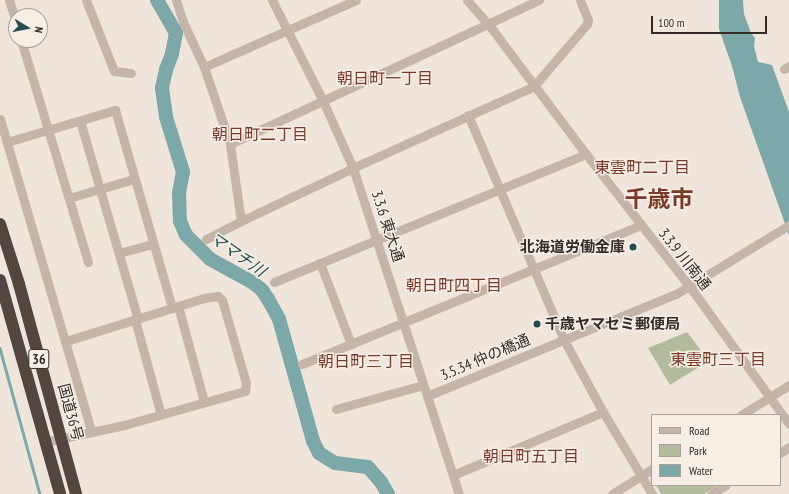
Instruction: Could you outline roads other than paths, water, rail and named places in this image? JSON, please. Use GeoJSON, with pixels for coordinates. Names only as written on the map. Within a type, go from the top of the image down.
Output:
{"type":"FeatureCollection","features":[{"type":"Feature","properties":{"kind":"highway","name":"国道36号"},"geometry":{"type":"LineString","coordinates":[[0,224],[62,438],[76,494]]}},
{"type":"Feature","properties":{"kind":"highway","name":"36"},"geometry":{"type":"LineString","coordinates":[[0,280],[60,494]]}},
{"type":"Feature","properties":{"kind":"street"},"geometry":{"type":"LineString","coordinates":[[86,0],[114,71],[131,73]]}},
{"type":"Feature","properties":{"kind":"street"},"geometry":{"type":"LineString","coordinates":[[176,0],[184,24],[204,67],[230,144],[241,221]]}},
{"type":"Feature","properties":{"kind":"street","name":"3.3.6 東大通"},"geometry":{"type":"LineString","coordinates":[[272,0],[323,101],[353,168],[378,240],[459,494]]}},
{"type":"Feature","properties":{"kind":"street"},"geometry":{"type":"LineString","coordinates":[[204,67],[356,0]]}},
{"type":"Feature","properties":{"kind":"street","name":"3.3.9 川南通"},"geometry":{"type":"LineString","coordinates":[[466,0],[489,25],[586,154],[690,287],[789,424]]}},
{"type":"Feature","properties":{"kind":"street"},"geometry":{"type":"LineString","coordinates":[[230,144],[489,25],[539,0]]}},
{"type":"Feature","properties":{"kind":"street"},"geometry":{"type":"LineString","coordinates":[[206,239],[353,168],[534,86],[587,24],[588,20],[580,0]]}},
{"type":"Feature","properties":{"kind":"street"},"geometry":{"type":"LineString","coordinates":[[24,48],[88,262]]}},
{"type":"Feature","properties":{"kind":"street"},"geometry":{"type":"LineString","coordinates":[[7,142],[115,110],[153,244],[175,307],[204,402]]}},
{"type":"Feature","properties":{"kind":"street"},"geometry":{"type":"LineString","coordinates":[[468,115],[564,340],[603,412],[652,494]]}},
{"type":"Feature","properties":{"kind":"street"},"geometry":{"type":"LineString","coordinates":[[0,119],[92,431]]}},
{"type":"Feature","properties":{"kind":"street"},"geometry":{"type":"LineString","coordinates":[[80,121],[119,253],[161,415]]}},
{"type":"Feature","properties":{"kind":"street"},"geometry":{"type":"LineString","coordinates":[[274,282],[586,154]]}},
{"type":"Feature","properties":{"kind":"street"},"geometry":{"type":"LineString","coordinates":[[69,198],[134,179]]}},
{"type":"Feature","properties":{"kind":"street"},"geometry":{"type":"LineString","coordinates":[[302,364],[641,225]]}},
{"type":"Feature","properties":{"kind":"street","name":"3.5.34 仲の橋通"},"geometry":{"type":"LineString","coordinates":[[427,396],[690,287],[789,225]]}},
{"type":"Feature","properties":{"kind":"street"},"geometry":{"type":"LineString","coordinates":[[119,253],[153,244]]}},
{"type":"Feature","properties":{"kind":"street"},"geometry":{"type":"LineString","coordinates":[[320,263],[351,344]]}},
{"type":"Feature","properties":{"kind":"street"},"geometry":{"type":"LineString","coordinates":[[45,442],[124,425],[245,391],[246,383],[222,300],[218,296],[175,307],[66,341]]}},
{"type":"Feature","properties":{"kind":"street"},"geometry":{"type":"LineString","coordinates":[[336,409],[423,385]]}},
{"type":"Feature","properties":{"kind":"street"},"geometry":{"type":"LineString","coordinates":[[743,414],[789,385]]}},
{"type":"Feature","properties":{"kind":"street"},"geometry":{"type":"LineString","coordinates":[[453,475],[603,412]]}},
{"type":"Feature","properties":{"kind":"street"},"geometry":{"type":"LineString","coordinates":[[612,494],[651,470]]}},
{"type":"Feature","properties":{"kind":"street"},"geometry":{"type":"LineString","coordinates":[[711,494],[724,486]]}},
{"type":"Feature","properties":{"kind":"water"},"geometry":{"type":"Polygon","coordinates":[[[719,0],[743,0],[744,14],[751,33],[755,38],[754,46],[758,62],[772,65],[789,112],[789,235],[740,97],[732,66],[719,29],[719,0]]]}},
{"type":"Feature","properties":{"kind":"waterway","name":"ママチ川"},"geometry":{"type":"LineString","coordinates":[[157,0],[176,33],[172,54],[166,70],[162,88],[166,117],[183,172],[179,193],[180,221],[186,235],[210,259],[252,282],[262,290],[268,299],[279,319],[313,441],[319,453],[335,463],[368,467],[381,482],[388,494]]}},
{"type":"Feature","properties":{"kind":"waterway"},"geometry":{"type":"LineString","coordinates":[[0,348],[40,494]]}},
{"type":"Feature","properties":{"kind":"place","name":"北海道労働金庫"},"geometry":{"type":"Point","coordinates":[633,247]}},
{"type":"Feature","properties":{"kind":"place","name":"千歳ヤマセミ郵便局"},"geometry":{"type":"Point","coordinates":[537,324]}},
{"type":"Feature","properties":{"kind":"district","name":"朝日町一丁目"},"geometry":{"type":"Point","coordinates":[385,78]}},
{"type":"Feature","properties":{"kind":"district","name":"朝日町二丁目"},"geometry":{"type":"Point","coordinates":[260,134]}},
{"type":"Feature","properties":{"kind":"district","name":"東雲町二丁目"},"geometry":{"type":"Point","coordinates":[642,167]}},
{"type":"Feature","properties":{"kind":"district","name":"千歳市"},"geometry":{"type":"Point","coordinates":[659,199]}},
{"type":"Feature","properties":{"kind":"district","name":"朝日町四丁目"},"geometry":{"type":"Point","coordinates":[454,285]}},
{"type":"Feature","properties":{"kind":"district","name":"東雲町三丁目"},"geometry":{"type":"Point","coordinates":[718,359]}},
{"type":"Feature","properties":{"kind":"district","name":"朝日町三丁目"},"geometry":{"type":"Point","coordinates":[366,361]}},
{"type":"Feature","properties":{"kind":"district","name":"朝日町五丁目"},"geometry":{"type":"Point","coordinates":[531,456]}}]}
